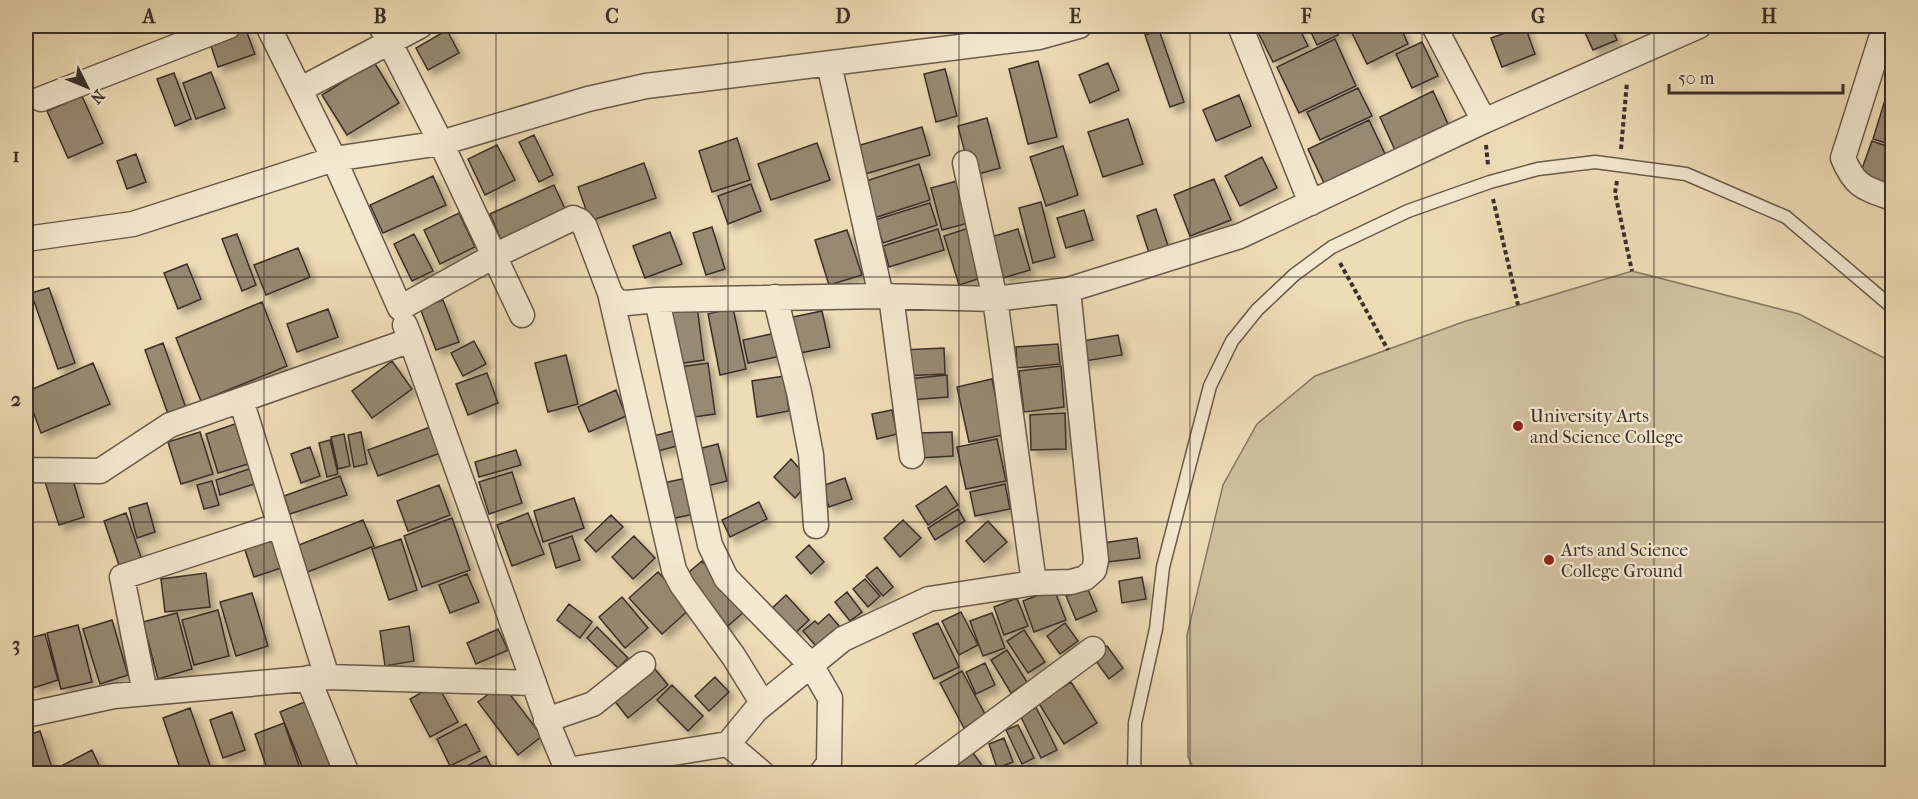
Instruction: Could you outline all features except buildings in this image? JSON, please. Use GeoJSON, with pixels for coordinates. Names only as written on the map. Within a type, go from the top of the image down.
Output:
{"type":"FeatureCollection","features":[{"type":"Feature","properties":{"kind":"street"},"geometry":{"type":"LineString","coordinates":[[41,99],[229,26]]}},
{"type":"Feature","properties":{"kind":"street"},"geometry":{"type":"LineString","coordinates":[[268,26],[334,159],[400,308],[546,720],[568,772],[728,744],[763,704],[843,639],[929,599],[1034,583],[1071,582],[1085,578],[1094,570],[1096,560],[1068,290]]}},
{"type":"Feature","properties":{"kind":"street"},"geometry":{"type":"LineString","coordinates":[[301,89],[385,34],[420,26]]}},
{"type":"Feature","properties":{"kind":"street"},"geometry":{"type":"LineString","coordinates":[[26,239],[133,224],[334,159],[441,143],[588,99],[646,86],[1039,37],[1079,26]]}},
{"type":"Feature","properties":{"kind":"street"},"geometry":{"type":"LineString","coordinates":[[1240,26],[1311,203]]}},
{"type":"Feature","properties":{"kind":"street"},"geometry":{"type":"LineString","coordinates":[[1434,26],[1484,121]]}},
{"type":"Feature","properties":{"kind":"street"},"geometry":{"type":"LineString","coordinates":[[610,293],[617,302],[627,303],[775,297],[886,296],[995,299],[1068,290],[1240,236],[1484,121],[1699,26]]}},
{"type":"Feature","properties":{"kind":"street"},"geometry":{"type":"LineString","coordinates":[[1880,30],[1843,158],[1850,176],[1862,188],[1893,198]]}},
{"type":"Feature","properties":{"kind":"street"},"geometry":{"type":"LineString","coordinates":[[385,34],[441,143],[522,315]]}},
{"type":"Feature","properties":{"kind":"street"},"geometry":{"type":"LineString","coordinates":[[829,64],[886,296],[912,456]]}},
{"type":"Feature","properties":{"kind":"street"},"geometry":{"type":"LineString","coordinates":[[966,163],[995,299],[1034,583]]}},
{"type":"Feature","properties":{"kind":"street"},"geometry":{"type":"LineString","coordinates":[[400,308],[564,220],[573,218],[580,220],[610,293],[674,570],[682,585],[734,657],[763,704]]}},
{"type":"Feature","properties":{"kind":"street"},"geometry":{"type":"LineString","coordinates":[[775,297],[799,392],[811,455],[816,526]]}},
{"type":"Feature","properties":{"kind":"street"},"geometry":{"type":"LineString","coordinates":[[657,300],[710,544],[719,569],[811,665],[830,699],[829,763],[821,774]]}},
{"type":"Feature","properties":{"kind":"street"},"geometry":{"type":"LineString","coordinates":[[26,467],[30,470],[100,471],[170,425],[411,340]]}},
{"type":"Feature","properties":{"kind":"street"},"geometry":{"type":"LineString","coordinates":[[241,400],[280,525],[318,678],[347,774]]}},
{"type":"Feature","properties":{"kind":"street"},"geometry":{"type":"LineString","coordinates":[[145,693],[122,577],[280,525]]}},
{"type":"Feature","properties":{"kind":"street"},"geometry":{"type":"LineString","coordinates":[[924,774],[1093,649]]}},
{"type":"Feature","properties":{"kind":"street"},"geometry":{"type":"LineString","coordinates":[[546,720],[593,704],[643,664]]}},
{"type":"Feature","properties":{"kind":"street"},"geometry":{"type":"LineString","coordinates":[[26,715],[114,696],[318,678],[534,683]]}},
{"type":"Feature","properties":{"kind":"street"},"geometry":{"type":"LineString","coordinates":[[728,744],[763,774]]}},
{"type":"Feature","properties":{"kind":"lane"},"geometry":{"type":"LineString","coordinates":[[1134,774],[1135,723],[1156,629],[1163,567],[1210,386],[1232,341],[1257,310],[1293,275],[1332,247],[1408,211],[1490,182],[1538,169],[1595,162],[1686,174],[1786,217],[1893,307]]}},
{"type":"Feature","properties":{"kind":"path"},"geometry":{"type":"LineString","coordinates":[[1484,121],[1490,182],[1501,242],[1518,305]]}},
{"type":"Feature","properties":{"kind":"path"},"geometry":{"type":"LineString","coordinates":[[1332,247],[1388,350]]}},
{"type":"Feature","properties":{"kind":"shaded area","name":"Arts and Science College Ground"},"geometry":{"type":"Polygon","coordinates":[[[1632,271],[1799,314],[1892,362],[1892,773],[1196,773],[1188,757],[1187,635],[1223,485],[1257,424],[1315,376],[1463,322],[1632,271]]]}},
{"type":"Feature","properties":{"kind":"place","name":"University Arts and Science College"},"geometry":{"type":"Point","coordinates":[1518,426]}},
{"type":"Feature","properties":{"kind":"place","name":"Arts and Science College Ground"},"geometry":{"type":"Point","coordinates":[1549,560]}}]}
